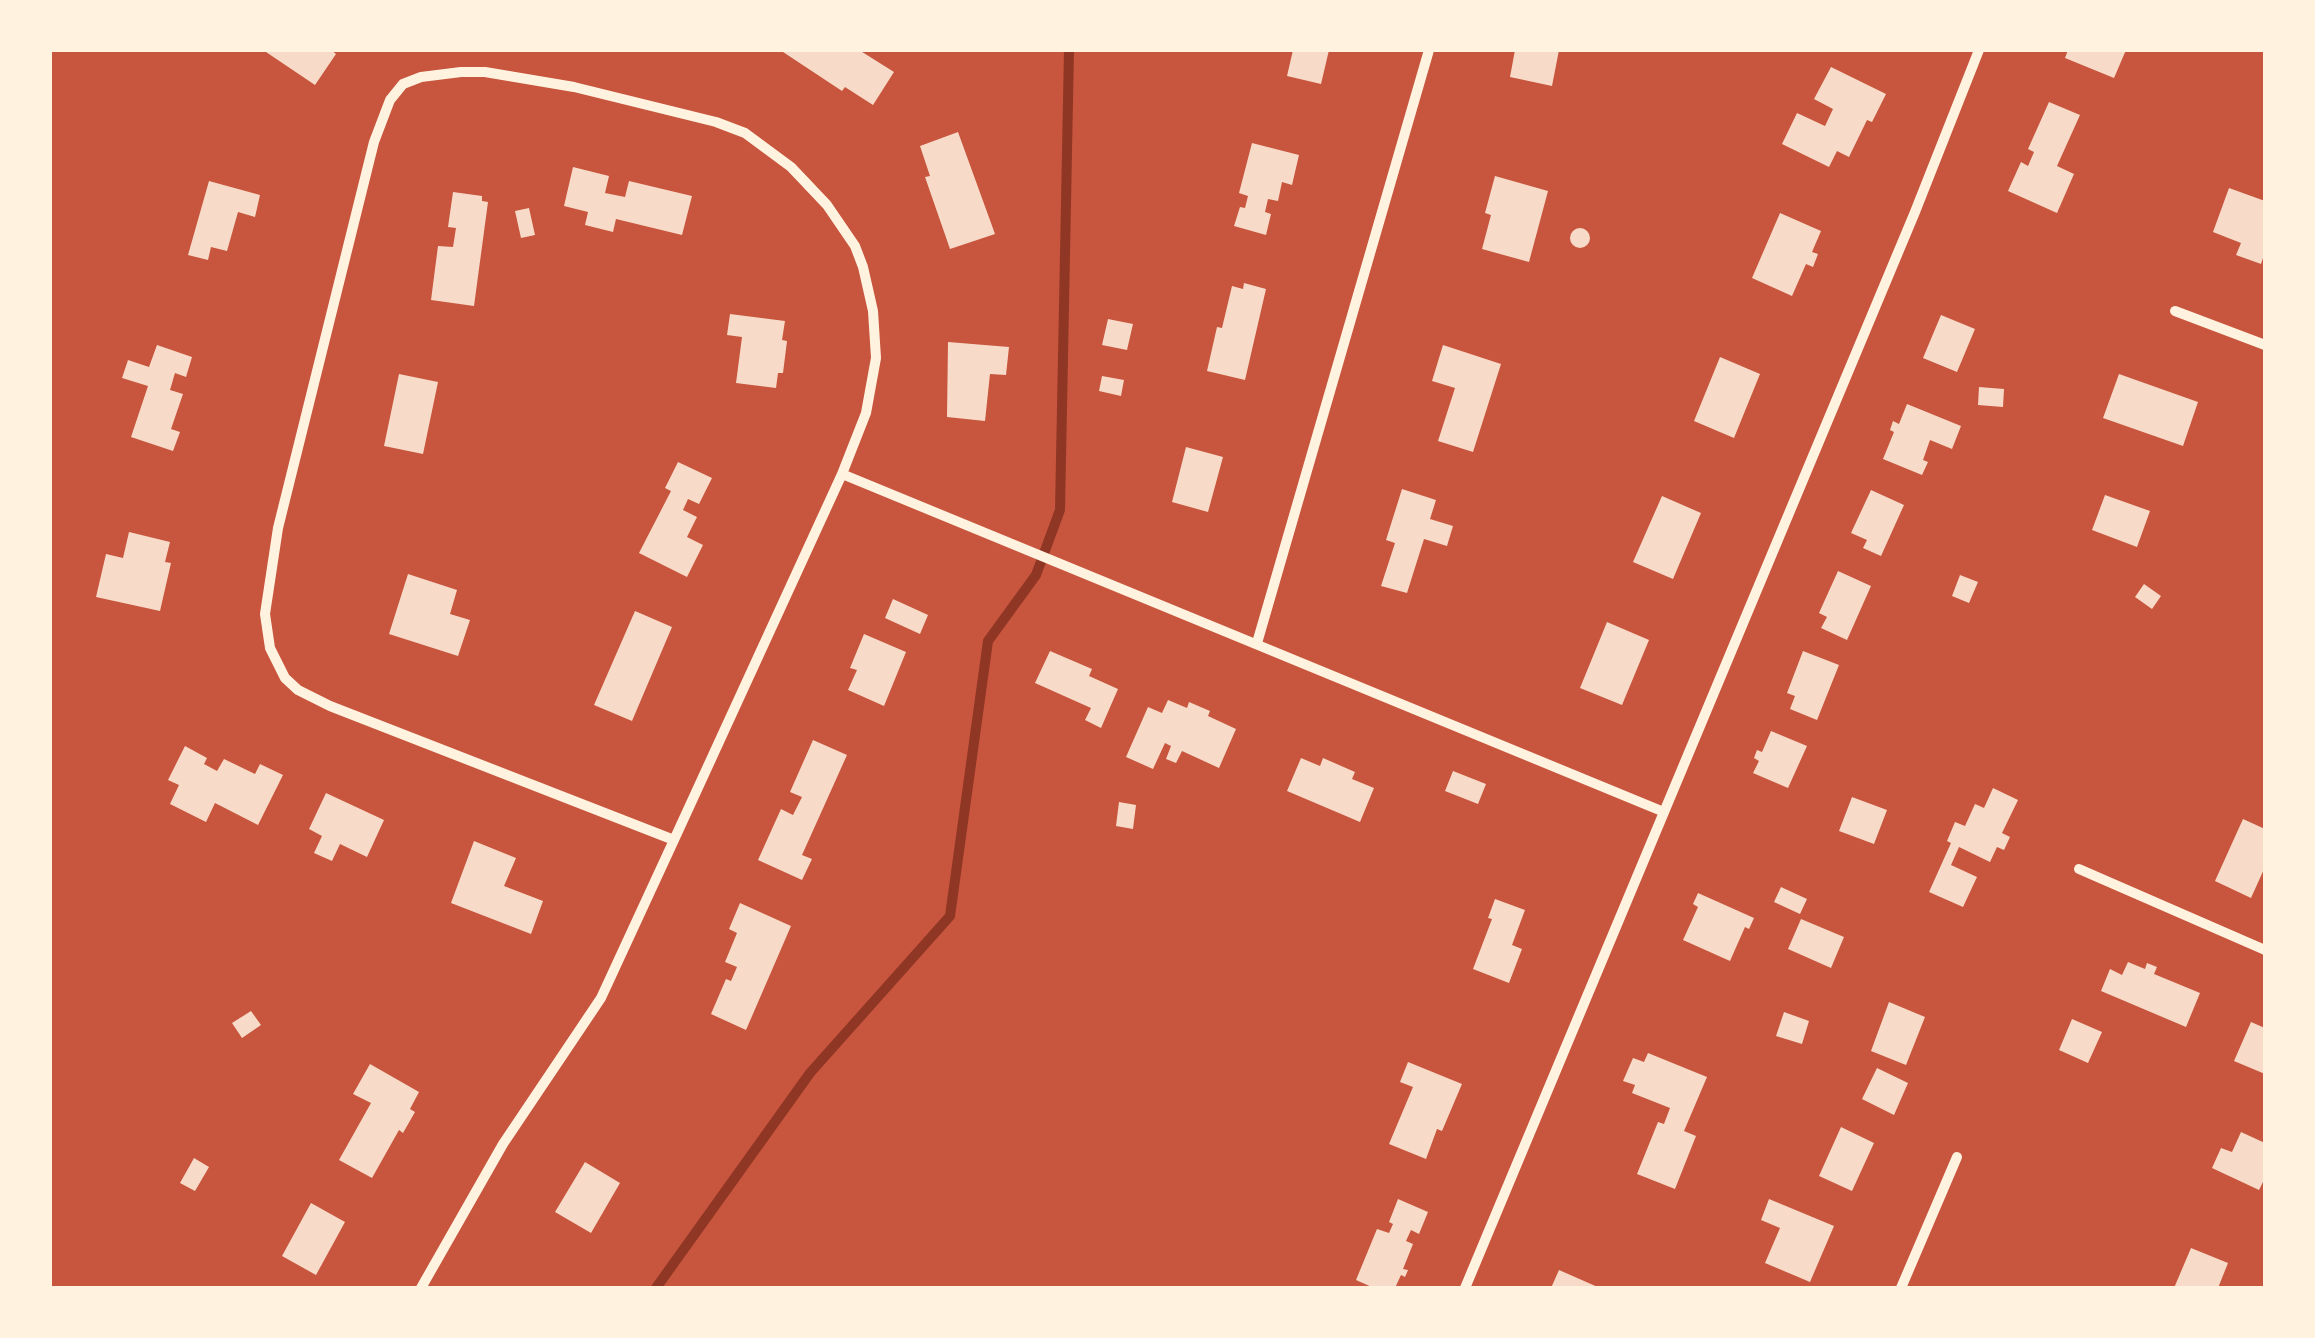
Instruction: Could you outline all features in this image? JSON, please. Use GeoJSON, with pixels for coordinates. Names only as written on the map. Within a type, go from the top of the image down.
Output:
{"type":"FeatureCollection","features":[{"type":"Feature","properties":{"kind":"street"},"geometry":{"type":"LineString","coordinates":[[1257,643],[1429,50]]}},
{"type":"Feature","properties":{"kind":"street"},"geometry":{"type":"LineString","coordinates":[[1466,1288],[1979,50]]}},
{"type":"Feature","properties":{"kind":"street"},"geometry":{"type":"LineString","coordinates":[[421,1288],[503,1144],[601,998],[674,840],[842,474],[874,382],[874,311],[855,246],[828,205],[791,166],[745,133],[716,122],[574,87],[485,72],[420,77],[404,84],[390,100],[363,176],[346,260],[278,528],[265,614],[270,648],[284,678],[330,706],[674,840]]}},
{"type":"Feature","properties":{"kind":"street"},"geometry":{"type":"LineString","coordinates":[[2176,310],[2265,345]]}},
{"type":"Feature","properties":{"kind":"street"},"geometry":{"type":"LineString","coordinates":[[842,474],[1664,812]]}},
{"type":"Feature","properties":{"kind":"street"},"geometry":{"type":"LineString","coordinates":[[2079,870],[2265,950]]}},
{"type":"Feature","properties":{"kind":"street"},"geometry":{"type":"LineString","coordinates":[[1901,1288],[1957,1158]]}},
{"type":"Feature","properties":{"kind":"building"},"geometry":{"type":"Polygon","coordinates":[[[263,50],[331,50],[336,54],[315,85],[263,50]]]}},
{"type":"Feature","properties":{"kind":"building"},"geometry":{"type":"Polygon","coordinates":[[[780,50],[859,50],[894,72],[873,105],[845,87],[842,91],[780,50]]]}},
{"type":"Feature","properties":{"kind":"building"},"geometry":{"type":"Polygon","coordinates":[[[1293,50],[1329,50],[1321,84],[1287,76],[1293,50]]]}},
{"type":"Feature","properties":{"kind":"building"},"geometry":{"type":"Polygon","coordinates":[[[1515,50],[1559,50],[1552,86],[1510,77],[1515,50]]]}},
{"type":"Feature","properties":{"kind":"building"},"geometry":{"type":"Polygon","coordinates":[[[2068,50],[2126,50],[2114,78],[2065,58],[2068,50]]]}},
{"type":"Feature","properties":{"kind":"building"},"geometry":{"type":"Polygon","coordinates":[[[1831,67],[1886,94],[1872,122],[1867,120],[1849,157],[1837,151],[1829,167],[1782,144],[1797,113],[1825,126],[1833,109],[1814,99],[1831,67]]]}},
{"type":"Feature","properties":{"kind":"building"},"geometry":{"type":"Polygon","coordinates":[[[2049,102],[2080,115],[2057,166],[2074,174],[2057,213],[2008,191],[2021,162],[2028,166],[2034,152],[2028,149],[2049,102]]]}},
{"type":"Feature","properties":{"kind":"building"},"geometry":{"type":"Polygon","coordinates":[[[958,132],[995,234],[950,249],[925,177],[930,176],[920,146],[958,132]]]}},
{"type":"Feature","properties":{"kind":"building"},"geometry":{"type":"Polygon","coordinates":[[[1252,143],[1299,155],[1292,185],[1282,182],[1278,201],[1268,199],[1265,212],[1271,214],[1266,235],[1234,226],[1248,196],[1239,193],[1252,143]]]}},
{"type":"Feature","properties":{"kind":"building"},"geometry":{"type":"Polygon","coordinates":[[[573,167],[609,176],[605,193],[625,197],[629,181],[692,196],[682,235],[616,219],[613,232],[585,225],[588,212],[564,206],[573,167]]]}},
{"type":"Feature","properties":{"kind":"building"},"geometry":{"type":"Polygon","coordinates":[[[1495,176],[1548,191],[1529,262],[1482,249],[1491,215],[1485,213],[1495,176]]]}},
{"type":"Feature","properties":{"kind":"building"},"geometry":{"type":"Polygon","coordinates":[[[209,181],[260,195],[255,217],[238,212],[227,251],[211,247],[208,260],[188,255],[209,181]]]}},
{"type":"Feature","properties":{"kind":"building"},"geometry":{"type":"Polygon","coordinates":[[[2229,188],[2265,201],[2265,252],[2261,264],[2236,255],[2241,243],[2213,232],[2229,188]]]}},
{"type":"Feature","properties":{"kind":"building"},"geometry":{"type":"Polygon","coordinates":[[[453,192],[482,196],[482,201],[488,202],[474,306],[431,300],[438,246],[453,247],[456,228],[448,227],[453,192]]]}},
{"type":"Feature","properties":{"kind":"building"},"geometry":{"type":"Polygon","coordinates":[[[529,208],[535,235],[521,238],[515,211],[529,208]]]}},
{"type":"Feature","properties":{"kind":"building"},"geometry":{"type":"Polygon","coordinates":[[[1780,213],[1821,231],[1812,252],[1818,254],[1813,267],[1806,264],[1792,296],[1752,278],[1780,213]]]}},
{"type":"Feature","properties":{"kind":"building"},"geometry":{"type":"Polygon","coordinates":[[[1580,228],[1590,238],[1580,248],[1570,238],[1580,228]]]}},
{"type":"Feature","properties":{"kind":"building"},"geometry":{"type":"Polygon","coordinates":[[[1244,283],[1266,289],[1245,380],[1207,371],[1232,286],[1243,289],[1244,283]]]}},
{"type":"Feature","properties":{"kind":"building"},"geometry":{"type":"Polygon","coordinates":[[[730,314],[785,321],[783,373],[778,373],[776,388],[736,383],[742,337],[727,335],[730,314]]]}},
{"type":"Feature","properties":{"kind":"building"},"geometry":{"type":"Polygon","coordinates":[[[1941,315],[1975,329],[1957,372],[1923,358],[1941,315]]]}},
{"type":"Feature","properties":{"kind":"building"},"geometry":{"type":"Polygon","coordinates":[[[1108,319],[1133,324],[1127,350],[1102,345],[1108,319]]]}},
{"type":"Feature","properties":{"kind":"building"},"geometry":{"type":"Polygon","coordinates":[[[948,342],[1009,347],[1006,375],[990,374],[985,421],[947,417],[948,342]]]}},
{"type":"Feature","properties":{"kind":"building"},"geometry":{"type":"Polygon","coordinates":[[[157,345],[192,357],[186,377],[175,373],[170,390],[183,394],[171,429],[180,432],[173,451],[131,437],[148,386],[122,378],[128,360],[149,367],[157,345]]]}},
{"type":"Feature","properties":{"kind":"building"},"geometry":{"type":"Polygon","coordinates":[[[1443,345],[1501,364],[1473,452],[1438,441],[1455,388],[1432,381],[1443,345]]]}},
{"type":"Feature","properties":{"kind":"building"},"geometry":{"type":"Polygon","coordinates":[[[1720,357],[1760,374],[1734,438],[1694,421],[1720,357]]]}},
{"type":"Feature","properties":{"kind":"building"},"geometry":{"type":"Polygon","coordinates":[[[399,374],[438,382],[423,454],[384,446],[399,374]]]}},
{"type":"Feature","properties":{"kind":"building"},"geometry":{"type":"Polygon","coordinates":[[[2119,374],[2198,402],[2183,446],[2103,418],[2119,374]]]}},
{"type":"Feature","properties":{"kind":"building"},"geometry":{"type":"Polygon","coordinates":[[[1102,376],[1124,380],[1121,396],[1099,391],[1102,376]]]}},
{"type":"Feature","properties":{"kind":"building"},"geometry":{"type":"Polygon","coordinates":[[[1979,387],[2004,389],[2003,407],[1978,405],[1979,387]]]}},
{"type":"Feature","properties":{"kind":"building"},"geometry":{"type":"Polygon","coordinates":[[[1907,404],[1961,426],[1952,449],[1930,440],[1922,475],[1883,459],[1894,432],[1890,430],[1893,421],[1899,424],[1907,404]]]}},
{"type":"Feature","properties":{"kind":"building"},"geometry":{"type":"Polygon","coordinates":[[[1186,447],[1223,457],[1208,512],[1172,502],[1186,447]]]}},
{"type":"Feature","properties":{"kind":"building"},"geometry":{"type":"Polygon","coordinates":[[[678,462],[712,478],[699,504],[688,499],[683,510],[697,517],[687,537],[703,545],[687,577],[639,553],[671,491],[665,488],[678,462]]]}},
{"type":"Feature","properties":{"kind":"building"},"geometry":{"type":"Polygon","coordinates":[[[1402,489],[1436,500],[1430,519],[1453,526],[1447,546],[1424,539],[1407,593],[1381,586],[1395,543],[1386,540],[1402,489]]]}},
{"type":"Feature","properties":{"kind":"building"},"geometry":{"type":"Polygon","coordinates":[[[1871,490],[1904,505],[1881,556],[1863,548],[1867,540],[1851,533],[1871,490]]]}},
{"type":"Feature","properties":{"kind":"building"},"geometry":{"type":"Polygon","coordinates":[[[2105,495],[2150,511],[2137,547],[2092,530],[2105,495]]]}},
{"type":"Feature","properties":{"kind":"building"},"geometry":{"type":"Polygon","coordinates":[[[1662,496],[1701,513],[1673,579],[1633,562],[1662,496]]]}},
{"type":"Feature","properties":{"kind":"building"},"geometry":{"type":"Polygon","coordinates":[[[129,532],[170,542],[165,562],[171,563],[160,611],[96,597],[106,554],[123,558],[129,532]]]}},
{"type":"Feature","properties":{"kind":"building"},"geometry":{"type":"Polygon","coordinates":[[[1838,571],[1871,586],[1847,640],[1821,628],[1827,617],[1819,613],[1838,571]]]}},
{"type":"Feature","properties":{"kind":"building"},"geometry":{"type":"Polygon","coordinates":[[[408,574],[457,590],[450,614],[470,620],[458,656],[389,634],[408,574]]]}},
{"type":"Feature","properties":{"kind":"building"},"geometry":{"type":"Polygon","coordinates":[[[1960,575],[1978,582],[1969,603],[1952,596],[1960,575]]]}},
{"type":"Feature","properties":{"kind":"building"},"geometry":{"type":"Polygon","coordinates":[[[2144,584],[2161,596],[2152,609],[2135,597],[2144,584]]]}},
{"type":"Feature","properties":{"kind":"building"},"geometry":{"type":"Polygon","coordinates":[[[893,599],[928,615],[920,634],[885,618],[893,599]]]}},
{"type":"Feature","properties":{"kind":"building"},"geometry":{"type":"Polygon","coordinates":[[[635,611],[672,627],[632,721],[594,705],[635,611]]]}},
{"type":"Feature","properties":{"kind":"building"},"geometry":{"type":"Polygon","coordinates":[[[1607,622],[1649,640],[1622,705],[1580,688],[1607,622]]]}},
{"type":"Feature","properties":{"kind":"building"},"geometry":{"type":"Polygon","coordinates":[[[864,634],[906,652],[884,706],[848,690],[857,670],[850,668],[864,634]]]}},
{"type":"Feature","properties":{"kind":"building"},"geometry":{"type":"Polygon","coordinates":[[[1050,651],[1092,669],[1089,676],[1118,689],[1101,728],[1085,720],[1091,708],[1035,683],[1050,651]]]}},
{"type":"Feature","properties":{"kind":"building"},"geometry":{"type":"Polygon","coordinates":[[[1803,651],[1839,665],[1817,720],[1790,709],[1795,696],[1787,693],[1803,651]]]}},
{"type":"Feature","properties":{"kind":"building"},"geometry":{"type":"Polygon","coordinates":[[[1168,700],[1187,708],[1189,702],[1236,729],[1219,768],[1182,751],[1176,763],[1166,759],[1171,746],[1165,743],[1153,769],[1126,757],[1148,707],[1162,713],[1168,700]]]}},
{"type":"Feature","properties":{"kind":"building"},"geometry":{"type":"Polygon","coordinates":[[[1771,731],[1807,746],[1788,788],[1753,773],[1759,761],[1754,758],[1757,750],[1762,752],[1771,731]]]}},
{"type":"Feature","properties":{"kind":"building"},"geometry":{"type":"Polygon","coordinates":[[[813,740],[847,755],[802,855],[812,859],[802,880],[758,860],[781,809],[793,815],[802,797],[790,792],[813,740]]]}},
{"type":"Feature","properties":{"kind":"building"},"geometry":{"type":"Polygon","coordinates":[[[185,746],[207,758],[204,764],[217,771],[224,759],[255,774],[260,764],[283,775],[258,825],[215,803],[206,822],[170,804],[179,785],[168,780],[185,746]]]}},
{"type":"Feature","properties":{"kind":"building"},"geometry":{"type":"Polygon","coordinates":[[[1301,758],[1320,766],[1323,758],[1355,772],[1352,779],[1374,788],[1360,822],[1287,791],[1301,758]]]}},
{"type":"Feature","properties":{"kind":"building"},"geometry":{"type":"Polygon","coordinates":[[[1453,771],[1486,784],[1478,804],[1445,791],[1453,771]]]}},
{"type":"Feature","properties":{"kind":"building"},"geometry":{"type":"Polygon","coordinates":[[[1993,788],[2018,800],[2002,833],[2010,837],[2004,850],[1997,847],[1990,862],[1959,847],[1951,865],[1977,877],[1963,907],[1929,892],[1951,843],[1947,841],[1955,822],[1965,826],[1975,804],[1984,808],[1993,788]]]}},
{"type":"Feature","properties":{"kind":"building"},"geometry":{"type":"Polygon","coordinates":[[[326,793],[384,820],[367,857],[340,844],[332,861],[314,853],[322,836],[309,829],[326,793]]]}},
{"type":"Feature","properties":{"kind":"building"},"geometry":{"type":"Polygon","coordinates":[[[1852,797],[1887,810],[1874,844],[1839,831],[1852,797]]]}},
{"type":"Feature","properties":{"kind":"building"},"geometry":{"type":"Polygon","coordinates":[[[1119,802],[1136,805],[1133,829],[1116,826],[1119,802]]]}},
{"type":"Feature","properties":{"kind":"building"},"geometry":{"type":"Polygon","coordinates":[[[2243,819],[2265,829],[2265,867],[2251,898],[2215,881],[2243,819]]]}},
{"type":"Feature","properties":{"kind":"building"},"geometry":{"type":"Polygon","coordinates":[[[474,841],[516,858],[504,886],[543,901],[531,934],[451,903],[474,841]]]}},
{"type":"Feature","properties":{"kind":"building"},"geometry":{"type":"Polygon","coordinates":[[[1781,887],[1807,899],[1800,914],[1774,902],[1781,887]]]}},
{"type":"Feature","properties":{"kind":"building"},"geometry":{"type":"Polygon","coordinates":[[[1698,893],[1754,918],[1749,929],[1745,927],[1730,961],[1683,940],[1698,907],[1693,904],[1698,893]]]}},
{"type":"Feature","properties":{"kind":"building"},"geometry":{"type":"Polygon","coordinates":[[[1495,899],[1525,910],[1512,945],[1522,949],[1509,983],[1473,969],[1492,919],[1488,918],[1495,899]]]}},
{"type":"Feature","properties":{"kind":"building"},"geometry":{"type":"Polygon","coordinates":[[[740,903],[791,926],[746,1030],[711,1014],[726,979],[731,981],[737,967],[725,962],[737,933],[729,929],[740,903]]]}},
{"type":"Feature","properties":{"kind":"building"},"geometry":{"type":"Polygon","coordinates":[[[1801,919],[1844,937],[1831,968],[1788,949],[1801,919]]]}},
{"type":"Feature","properties":{"kind":"building"},"geometry":{"type":"Polygon","coordinates":[[[2128,962],[2145,969],[2147,963],[2157,967],[2154,974],[2200,993],[2186,1027],[2101,991],[2110,969],[2122,975],[2128,962]]]}},
{"type":"Feature","properties":{"kind":"building"},"geometry":{"type":"Polygon","coordinates":[[[1889,1002],[1925,1017],[1906,1065],[1871,1051],[1889,1002]]]}},
{"type":"Feature","properties":{"kind":"building"},"geometry":{"type":"Polygon","coordinates":[[[251,1011],[261,1025],[242,1038],[232,1023],[251,1011]]]}},
{"type":"Feature","properties":{"kind":"building"},"geometry":{"type":"Polygon","coordinates":[[[1784,1012],[1809,1021],[1802,1044],[1776,1036],[1784,1012]]]}},
{"type":"Feature","properties":{"kind":"building"},"geometry":{"type":"Polygon","coordinates":[[[2072,1019],[2102,1032],[2088,1063],[2059,1050],[2072,1019]]]}},
{"type":"Feature","properties":{"kind":"building"},"geometry":{"type":"Polygon","coordinates":[[[2251,1022],[2265,1028],[2265,1074],[2234,1061],[2251,1022]]]}},
{"type":"Feature","properties":{"kind":"building"},"geometry":{"type":"Polygon","coordinates":[[[1648,1053],[1707,1077],[1684,1131],[1696,1136],[1675,1189],[1637,1174],[1658,1122],[1664,1124],[1670,1108],[1632,1093],[1635,1085],[1623,1081],[1633,1058],[1644,1062],[1648,1053]]]}},
{"type":"Feature","properties":{"kind":"building"},"geometry":{"type":"Polygon","coordinates":[[[1408,1062],[1462,1084],[1442,1131],[1437,1129],[1426,1159],[1389,1144],[1413,1087],[1400,1082],[1408,1062]]]}},
{"type":"Feature","properties":{"kind":"building"},"geometry":{"type":"Polygon","coordinates":[[[370,1064],[419,1092],[410,1109],[415,1112],[403,1133],[399,1130],[372,1178],[339,1160],[371,1103],[353,1094],[370,1064]]]}},
{"type":"Feature","properties":{"kind":"building"},"geometry":{"type":"Polygon","coordinates":[[[1877,1068],[1908,1083],[1894,1115],[1862,1099],[1877,1068]]]}},
{"type":"Feature","properties":{"kind":"building"},"geometry":{"type":"Polygon","coordinates":[[[1841,1127],[1874,1143],[1852,1191],[1819,1176],[1841,1127]]]}},
{"type":"Feature","properties":{"kind":"building"},"geometry":{"type":"Polygon","coordinates":[[[2241,1132],[2265,1143],[2265,1178],[2259,1190],[2212,1168],[2221,1148],[2232,1152],[2241,1132]]]}},
{"type":"Feature","properties":{"kind":"building"},"geometry":{"type":"Polygon","coordinates":[[[194,1158],[209,1167],[195,1191],[180,1183],[194,1158]]]}},
{"type":"Feature","properties":{"kind":"building"},"geometry":{"type":"Polygon","coordinates":[[[585,1162],[620,1183],[591,1233],[555,1212],[585,1162]]]}},
{"type":"Feature","properties":{"kind":"building"},"geometry":{"type":"Polygon","coordinates":[[[1398,1199],[1428,1212],[1419,1234],[1411,1230],[1406,1241],[1413,1244],[1403,1269],[1408,1270],[1405,1277],[1401,1275],[1395,1288],[1374,1288],[1356,1280],[1377,1229],[1389,1233],[1398,1199]]]}},
{"type":"Feature","properties":{"kind":"building"},"geometry":{"type":"Polygon","coordinates":[[[1769,1199],[1834,1226],[1810,1282],[1765,1263],[1780,1228],[1761,1220],[1769,1199]]]}},
{"type":"Feature","properties":{"kind":"building"},"geometry":{"type":"Polygon","coordinates":[[[311,1203],[345,1222],[316,1275],[282,1256],[311,1203]]]}},
{"type":"Feature","properties":{"kind":"building"},"geometry":{"type":"Polygon","coordinates":[[[2191,1248],[2228,1263],[2218,1288],[2174,1288],[2191,1248]]]}},
{"type":"Feature","properties":{"kind":"building"},"geometry":{"type":"Polygon","coordinates":[[[1559,1270],[1600,1288],[1551,1288],[1559,1270]]]}},
{"type":"Feature","properties":{"kind":"waterway"},"geometry":{"type":"LineString","coordinates":[[656,1288],[810,1073],[950,916],[988,641],[1036,575],[1060,510],[1069,50]]}}]}
